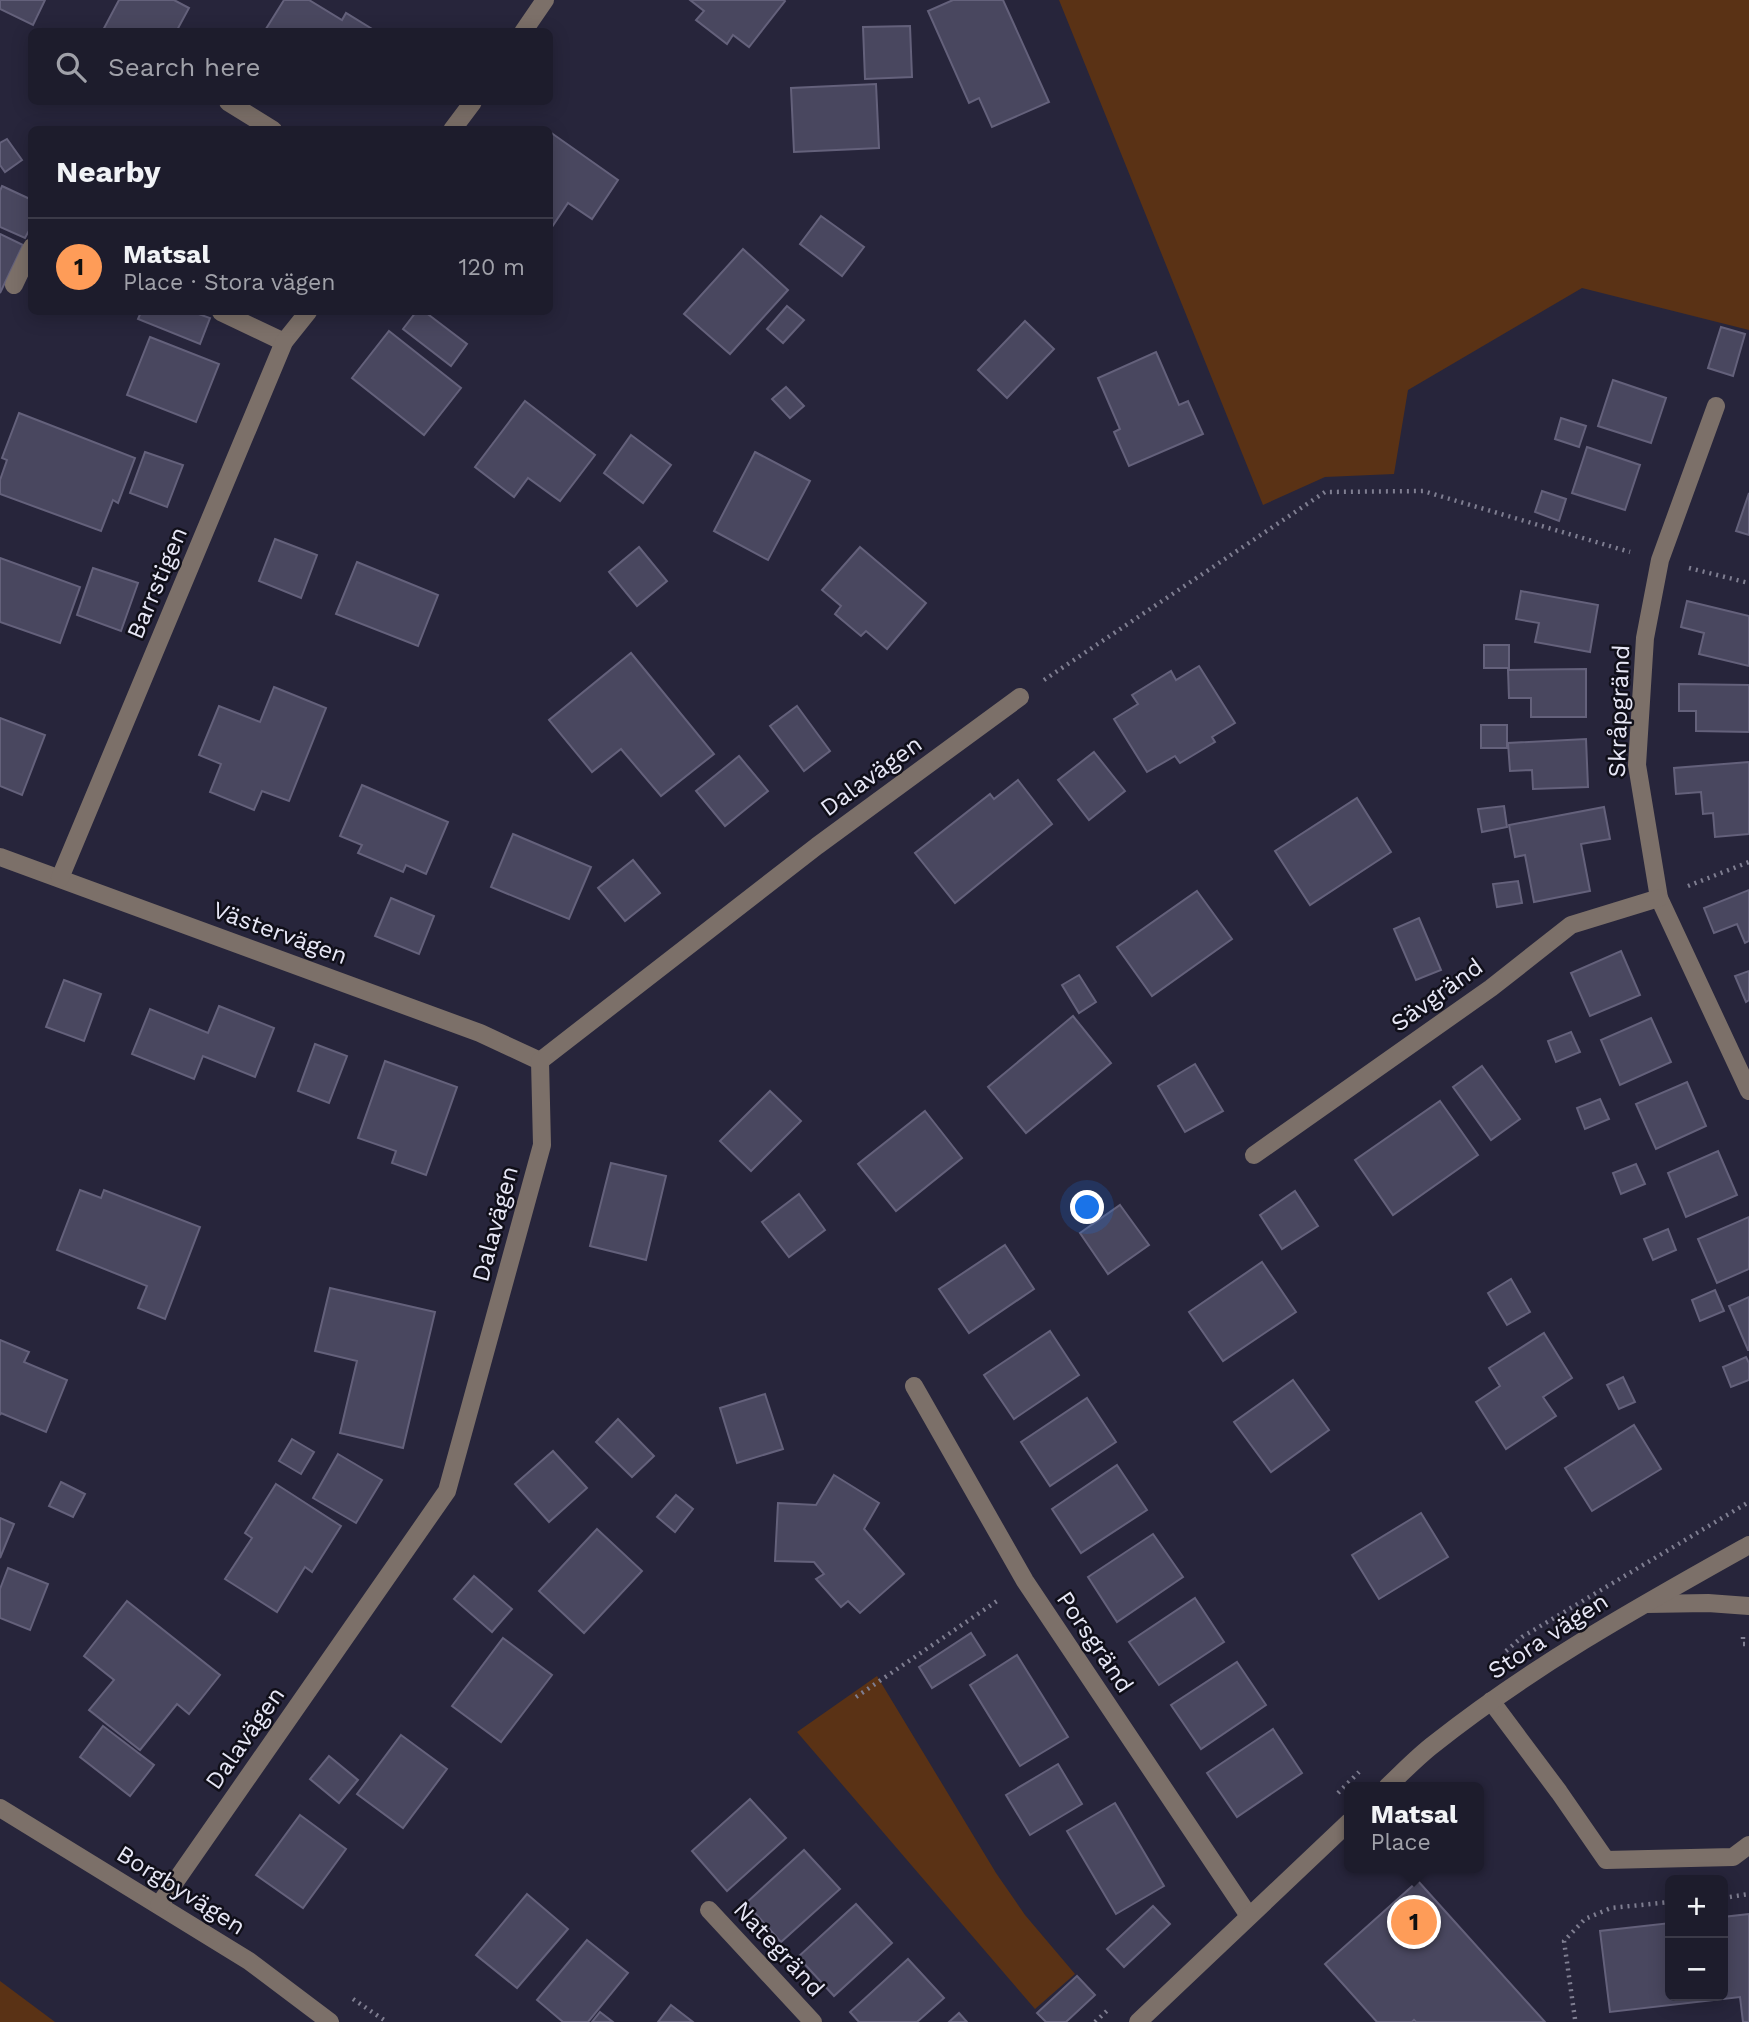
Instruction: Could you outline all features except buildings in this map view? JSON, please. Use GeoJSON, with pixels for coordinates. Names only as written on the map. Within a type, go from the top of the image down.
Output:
{"type":"FeatureCollection","features":[{"type":"Feature","properties":{"kind":"street"},"geometry":{"type":"LineString","coordinates":[[526,28],[545,0]]}},
{"type":"Feature","properties":{"kind":"street"},"geometry":{"type":"LineString","coordinates":[[233,105],[267,126]]}},
{"type":"Feature","properties":{"kind":"street"},"geometry":{"type":"LineString","coordinates":[[455,126],[471,105]]}},
{"type":"Feature","properties":{"kind":"street"},"geometry":{"type":"LineString","coordinates":[[13,285],[28,255]]}},
{"type":"Feature","properties":{"kind":"street"},"geometry":{"type":"LineString","coordinates":[[227,315],[284,342]]}},
{"type":"Feature","properties":{"kind":"street","name":"Barrstigen"},"geometry":{"type":"LineString","coordinates":[[60,878],[284,342],[306,315]]}},
{"type":"Feature","properties":{"kind":"street","name":"Skråpgränd"},"geometry":{"type":"LineString","coordinates":[[1716,406],[1660,560],[1645,638],[1637,765],[1659,898],[1749,1091]]}},
{"type":"Feature","properties":{"kind":"street","name":"Dalavägen"},"geometry":{"type":"LineString","coordinates":[[159,1905],[447,1491],[542,1145],[540,1061],[817,846],[1020,696]]}},
{"type":"Feature","properties":{"kind":"street","name":"Västervägen"},"geometry":{"type":"LineString","coordinates":[[0,857],[480,1032],[540,1061]]}},
{"type":"Feature","properties":{"kind":"street","name":"Sävgränd"},"geometry":{"type":"LineString","coordinates":[[1254,1155],[1491,988],[1571,925],[1659,898]]}},
{"type":"Feature","properties":{"kind":"street","name":"Porsgränd"},"geometry":{"type":"LineString","coordinates":[[914,1386],[1025,1581],[1250,1916]]}},
{"type":"Feature","properties":{"kind":"street","name":"Stora vägen"},"geometry":{"type":"LineString","coordinates":[[1392,1782],[1432,1745],[1541,1665],[1749,1545]]}},
{"type":"Feature","properties":{"kind":"street"},"geometry":{"type":"LineString","coordinates":[[1643,1604],[1708,1603],[1749,1606]]}},
{"type":"Feature","properties":{"kind":"street"},"geometry":{"type":"LineString","coordinates":[[1491,1701],[1606,1860],[1732,1857],[1749,1845]]}},
{"type":"Feature","properties":{"kind":"street","name":"Borgbyvägen"},"geometry":{"type":"LineString","coordinates":[[0,1808],[249,1961],[330,2022]]}},
{"type":"Feature","properties":{"kind":"street"},"geometry":{"type":"LineString","coordinates":[[1138,2022],[1344,1827]]}},
{"type":"Feature","properties":{"kind":"street","name":"Nategränd"},"geometry":{"type":"LineString","coordinates":[[709,1910],[813,2022]]}},
{"type":"Feature","properties":{"kind":"path"},"geometry":{"type":"LineString","coordinates":[[1020,696],[1325,492],[1423,491],[1749,583]]}},
{"type":"Feature","properties":{"kind":"path"},"geometry":{"type":"LineString","coordinates":[[1659,898],[1749,862]]}},
{"type":"Feature","properties":{"kind":"path"},"geometry":{"type":"LineString","coordinates":[[856,1697],[1025,1581]]}},
{"type":"Feature","properties":{"kind":"path"},"geometry":{"type":"LineString","coordinates":[[1728,1897],[1749,1894]]}},
{"type":"Feature","properties":{"kind":"path"},"geometry":{"type":"LineString","coordinates":[[1575,2019],[1564,1941],[1585,1920],[1611,1908],[1665,1903]]}},
{"type":"Feature","properties":{"kind":"shaded area"},"geometry":{"type":"Polygon","coordinates":[[[1059,0],[1749,0],[1749,330],[1582,288],[1408,390],[1394,474],[1325,477],[1263,505],[1059,0]]]}},
{"type":"Feature","properties":{"kind":"shaded area"},"geometry":{"type":"Polygon","coordinates":[[[877,1676],[996,1873],[1025,1915],[1075,1974],[1035,2009],[797,1732],[877,1676]]]}},
{"type":"Feature","properties":{"kind":"shaded area"},"geometry":{"type":"Polygon","coordinates":[[[0,1981],[55,2022],[0,2022],[0,1981]]]}},
{"type":"Feature","properties":{"kind":"place","name":"Matsal"},"geometry":{"type":"Point","coordinates":[1414,1922]}}]}
